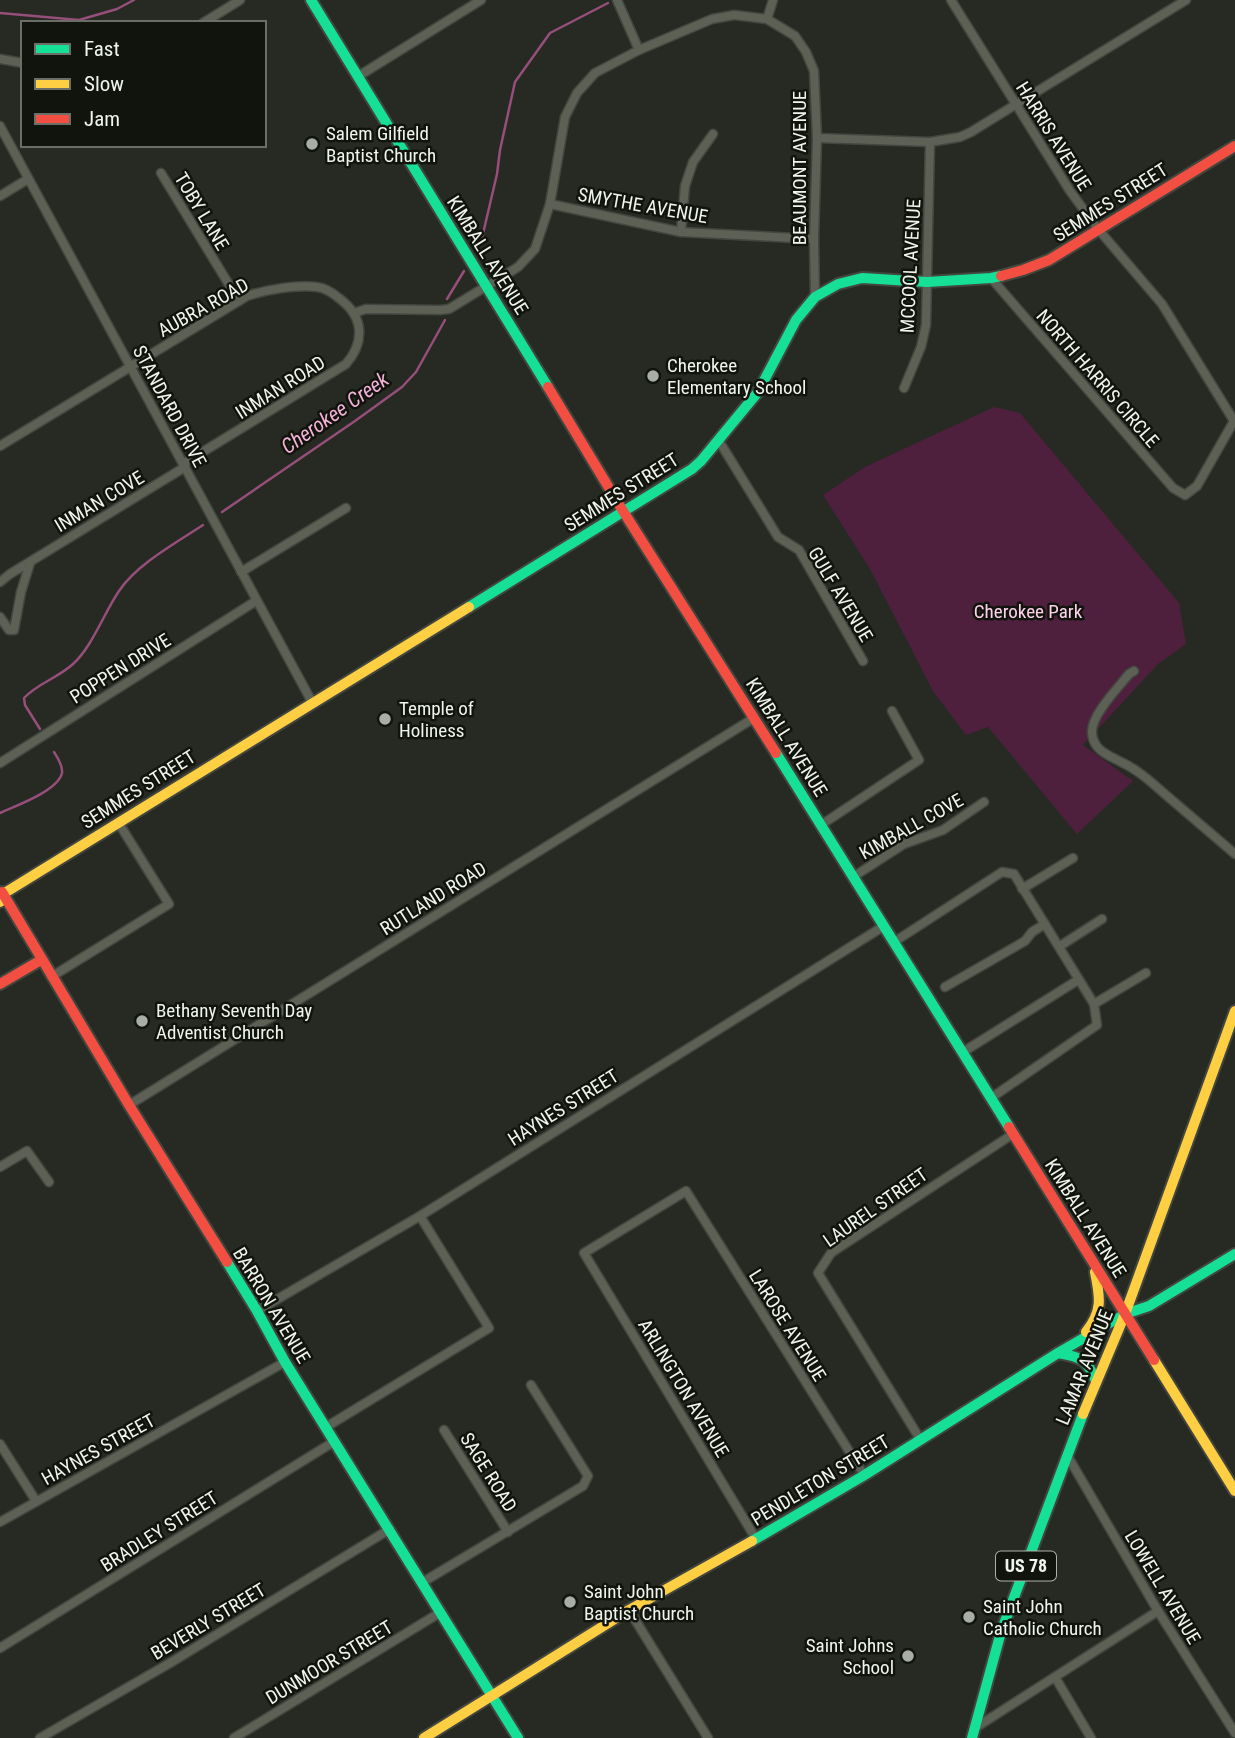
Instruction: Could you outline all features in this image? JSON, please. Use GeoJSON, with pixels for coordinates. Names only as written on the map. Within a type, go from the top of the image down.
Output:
{"type":"FeatureCollection","features":[{"type":"Feature","properties":{"kind":"main road","name":"KIMBALL AVENUE"},"geometry":{"type":"LineString","coordinates":[[311,0],[622,511],[821,825],[1235,1491]]}},
{"type":"Feature","properties":{"kind":"main road","name":"SEMMES STREET"},"geometry":{"type":"LineString","coordinates":[[1,895],[692,468],[719,441],[758,393],[796,320],[815,297],[838,284],[862,278],[927,282],[990,278],[1023,271],[1049,260],[1235,146]]}},
{"type":"Feature","properties":{"kind":"main road","name":"BARRON AVENUE"},"geometry":{"type":"LineString","coordinates":[[1,895],[518,1738]]}},
{"type":"Feature","properties":{"kind":"main road"},"geometry":{"type":"LineString","coordinates":[[0,984],[41,960]]}},
{"type":"Feature","properties":{"kind":"main road","name":"LAMAR AVENUE"},"geometry":{"type":"LineString","coordinates":[[972,1734],[1001,1632],[1067,1455],[1125,1314],[1235,1011]]}},
{"type":"Feature","properties":{"kind":"main road","name":"PENDLETON STREET"},"geometry":{"type":"LineString","coordinates":[[424,1738],[629,1609],[864,1475],[1058,1353],[1125,1314],[1149,1307],[1235,1254]]}},
{"type":"Feature","properties":{"kind":"main road"},"geometry":{"type":"LineString","coordinates":[[1079,1341],[1099,1314],[1099,1296],[1093,1263]]}},
{"type":"Feature","properties":{"kind":"main road"},"geometry":{"type":"LineString","coordinates":[[1058,1353],[1085,1360],[1090,1365],[1096,1381]]}},
{"type":"Feature","properties":{"kind":"street"},"geometry":{"type":"LineString","coordinates":[[206,21],[240,0]]}},
{"type":"Feature","properties":{"kind":"street"},"geometry":{"type":"LineString","coordinates":[[357,77],[481,0]]}},
{"type":"Feature","properties":{"kind":"street"},"geometry":{"type":"LineString","coordinates":[[617,0],[639,50]]}},
{"type":"Feature","properties":{"kind":"street"},"geometry":{"type":"LineString","coordinates":[[354,313],[366,309],[449,309],[518,267],[535,249],[550,204],[565,117],[577,93],[596,73],[639,50],[712,19],[734,15],[767,19],[773,0]]}},
{"type":"Feature","properties":{"kind":"street","name":"HARRIS AVENUE"},"geometry":{"type":"LineString","coordinates":[[951,0],[1070,191],[1098,229],[1162,304],[1234,421]]}},
{"type":"Feature","properties":{"kind":"street"},"geometry":{"type":"LineString","coordinates":[[817,138],[930,142],[960,137],[1186,0]]}},
{"type":"Feature","properties":{"kind":"street","name":"BEAUMONT AVENUE"},"geometry":{"type":"LineString","coordinates":[[767,19],[795,36],[814,71],[817,138],[815,297]]}},
{"type":"Feature","properties":{"kind":"street"},"geometry":{"type":"LineString","coordinates":[[0,60],[21,63]]}},
{"type":"Feature","properties":{"kind":"street","name":"STANDARD DRIVE"},"geometry":{"type":"LineString","coordinates":[[0,126],[312,702]]}},
{"type":"Feature","properties":{"kind":"street"},"geometry":{"type":"LineString","coordinates":[[681,232],[685,187],[692,162],[713,134]]}},
{"type":"Feature","properties":{"kind":"street","name":"MCCOOL AVENUE"},"geometry":{"type":"LineString","coordinates":[[904,388],[921,347],[926,325],[930,142]]}},
{"type":"Feature","properties":{"kind":"street","name":"TOBY LANE"},"geometry":{"type":"LineString","coordinates":[[161,173],[239,301]]}},
{"type":"Feature","properties":{"kind":"street"},"geometry":{"type":"LineString","coordinates":[[0,197],[29,179]]}},
{"type":"Feature","properties":{"kind":"street","name":"SMYTHE AVENUE"},"geometry":{"type":"LineString","coordinates":[[550,204],[681,232],[814,239]]}},
{"type":"Feature","properties":{"kind":"street","name":"NORTH HARRIS CIRCLE"},"geometry":{"type":"LineString","coordinates":[[990,278],[1173,488],[1185,495],[1197,486],[1234,421]]}},
{"type":"Feature","properties":{"kind":"street","name":"AUBRA ROAD"},"geometry":{"type":"LineString","coordinates":[[0,446],[239,301],[267,290],[317,287],[330,292],[354,313]]}},
{"type":"Feature","properties":{"kind":"street","name":"INMAN ROAD"},"geometry":{"type":"LineString","coordinates":[[184,466],[346,364],[356,348],[359,332],[354,313]]}},
{"type":"Feature","properties":{"kind":"street","name":"GULF AVENUE"},"geometry":{"type":"LineString","coordinates":[[719,441],[778,537],[799,550],[863,662]]}},
{"type":"Feature","properties":{"kind":"street","name":"INMAN COVE"},"geometry":{"type":"LineString","coordinates":[[0,582],[184,466]]}},
{"type":"Feature","properties":{"kind":"street"},"geometry":{"type":"LineString","coordinates":[[241,572],[346,508]]}},
{"type":"Feature","properties":{"kind":"street"},"geometry":{"type":"LineString","coordinates":[[0,618],[9,630],[14,630],[30,563]]}},
{"type":"Feature","properties":{"kind":"street","name":"POPPEN DRIVE"},"geometry":{"type":"LineString","coordinates":[[0,763],[256,601]]}},
{"type":"Feature","properties":{"kind":"street"},"geometry":{"type":"LineString","coordinates":[[1134,671],[1103,706],[1094,721],[1091,730],[1096,746],[1103,753],[1136,769],[1235,854]]}},
{"type":"Feature","properties":{"kind":"street"},"geometry":{"type":"LineString","coordinates":[[821,825],[919,760],[892,711]]}},
{"type":"Feature","properties":{"kind":"street","name":"RUTLAND ROAD"},"geometry":{"type":"LineString","coordinates":[[129,1105],[754,718]]}},
{"type":"Feature","properties":{"kind":"street","name":"KIMBALL COVE"},"geometry":{"type":"LineString","coordinates":[[853,877],[904,844],[943,830],[984,802]]}},
{"type":"Feature","properties":{"kind":"street"},"geometry":{"type":"LineString","coordinates":[[51,977],[169,904],[118,822]]}},
{"type":"Feature","properties":{"kind":"street"},"geometry":{"type":"LineString","coordinates":[[1022,889],[1073,858]]}},
{"type":"Feature","properties":{"kind":"street"},"geometry":{"type":"LineString","coordinates":[[894,942],[1002,872],[1014,874],[1059,946],[1077,980],[1094,1004],[1097,1025],[991,1098]]}},
{"type":"Feature","properties":{"kind":"street"},"geometry":{"type":"LineString","coordinates":[[1059,946],[1102,919]]}},
{"type":"Feature","properties":{"kind":"street"},"geometry":{"type":"LineString","coordinates":[[946,987],[1025,941],[1032,932],[1045,924]]}},
{"type":"Feature","properties":{"kind":"street","name":"HAYNES STREET"},"geometry":{"type":"LineString","coordinates":[[257,1311],[420,1216],[884,926]]}},
{"type":"Feature","properties":{"kind":"street"},"geometry":{"type":"LineString","coordinates":[[1094,1004],[1146,973]]}},
{"type":"Feature","properties":{"kind":"street"},"geometry":{"type":"LineString","coordinates":[[962,1052],[1077,980]]}},
{"type":"Feature","properties":{"kind":"street","name":"LAUREL STREET"},"geometry":{"type":"LineString","coordinates":[[920,1439],[818,1273],[831,1253],[860,1232],[1013,1134]]}},
{"type":"Feature","properties":{"kind":"street"},"geometry":{"type":"LineString","coordinates":[[0,1167],[27,1150],[49,1182]]}},
{"type":"Feature","properties":{"kind":"street","name":"ARLINGTON AVENUE"},"geometry":{"type":"LineString","coordinates":[[686,1191],[584,1253],[756,1539]]}},
{"type":"Feature","properties":{"kind":"street","name":"LAROSE AVENUE"},"geometry":{"type":"LineString","coordinates":[[686,1191],[864,1475]]}},
{"type":"Feature","properties":{"kind":"street"},"geometry":{"type":"LineString","coordinates":[[326,1427],[489,1328],[420,1216]]}},
{"type":"Feature","properties":{"kind":"street","name":"HAYNES STREET"},"geometry":{"type":"LineString","coordinates":[[0,1522],[285,1362]]}},
{"type":"Feature","properties":{"kind":"street"},"geometry":{"type":"LineString","coordinates":[[423,1583],[583,1486],[588,1476],[531,1385]]}},
{"type":"Feature","properties":{"kind":"street","name":"SAGE ROAD"},"geometry":{"type":"LineString","coordinates":[[444,1430],[508,1531]]}},
{"type":"Feature","properties":{"kind":"street","name":"BRADLEY STREET"},"geometry":{"type":"LineString","coordinates":[[0,1648],[335,1441]]}},
{"type":"Feature","properties":{"kind":"street"},"geometry":{"type":"LineString","coordinates":[[0,1444],[36,1502]]}},
{"type":"Feature","properties":{"kind":"street","name":"LOWELL AVENUE"},"geometry":{"type":"LineString","coordinates":[[1067,1455],[1158,1611],[1235,1734]]}},
{"type":"Feature","properties":{"kind":"street","name":"BEVERLY STREET"},"geometry":{"type":"LineString","coordinates":[[40,1738],[170,1663],[390,1529]]}},
{"type":"Feature","properties":{"kind":"street"},"geometry":{"type":"LineString","coordinates":[[629,1609],[708,1738]]}},
{"type":"Feature","properties":{"kind":"street"},"geometry":{"type":"LineString","coordinates":[[972,1734],[1055,1676],[1158,1611]]}},
{"type":"Feature","properties":{"kind":"street","name":"DUNMOOR STREET"},"geometry":{"type":"LineString","coordinates":[[234,1738],[441,1612]]}},
{"type":"Feature","properties":{"kind":"street"},"geometry":{"type":"LineString","coordinates":[[1055,1676],[1091,1738]]}},
{"type":"Feature","properties":{"kind":"green space","name":"Cherokee Park"},"geometry":{"type":"Polygon","coordinates":[[[994,407],[1020,413],[1179,603],[1186,644],[1158,664],[1083,745],[1133,781],[1077,834],[988,727],[966,735],[933,691],[870,569],[823,495],[865,467],[994,407]]]}},
{"type":"Feature","properties":{"kind":"waterway"},"geometry":{"type":"LineString","coordinates":[[0,13],[79,20],[117,9],[134,0]]}},
{"type":"Feature","properties":{"kind":"waterway","name":"Cherokee Creek"},"geometry":{"type":"LineString","coordinates":[[476,248],[482,238],[515,82],[550,33],[608,3]]}},
{"type":"Feature","properties":{"kind":"waterway","name":"Cherokee Creek"},"geometry":{"type":"LineString","coordinates":[[447,299],[464,271]]}},
{"type":"Feature","properties":{"kind":"waterway","name":"Cherokee Creek"},"geometry":{"type":"LineString","coordinates":[[222,512],[402,387],[416,372],[445,320]]}},
{"type":"Feature","properties":{"kind":"waterway","name":"Cherokee Creek"},"geometry":{"type":"LineString","coordinates":[[40,729],[25,705],[24,698],[80,657],[119,591],[136,572],[203,525]]}},
{"type":"Feature","properties":{"kind":"waterway","name":"Cherokee Creek"},"geometry":{"type":"LineString","coordinates":[[0,813],[45,792],[59,780],[62,768],[54,752]]}},
{"type":"Feature","properties":{"kind":"traffic: fast"},"geometry":{"type":"LineString","coordinates":[[311,0],[548,387]]}},
{"type":"Feature","properties":{"kind":"traffic: fast"},"geometry":{"type":"LineString","coordinates":[[469,607],[701,461],[758,392],[796,320],[815,297],[838,284],[862,278],[927,282],[1001,276]]}},
{"type":"Feature","properties":{"kind":"traffic: fast"},"geometry":{"type":"LineString","coordinates":[[776,753],[1009,1127]]}},
{"type":"Feature","properties":{"kind":"traffic: fast"},"geometry":{"type":"LineString","coordinates":[[752,1541],[863,1476],[1058,1353],[1125,1314],[1149,1306],[1235,1254]]}},
{"type":"Feature","properties":{"kind":"traffic: fast"},"geometry":{"type":"LineString","coordinates":[[227,1262],[285,1362],[518,1738]]}},
{"type":"Feature","properties":{"kind":"traffic: fast"},"geometry":{"type":"LineString","coordinates":[[1058,1353],[1082,1360],[1090,1368],[1096,1381]]}},
{"type":"Feature","properties":{"kind":"traffic: fast"},"geometry":{"type":"LineString","coordinates":[[972,1738],[1001,1632],[1083,1414]]}},
{"type":"Feature","properties":{"kind":"traffic: slow"},"geometry":{"type":"LineString","coordinates":[[0,902],[3,894],[469,607]]}},
{"type":"Feature","properties":{"kind":"traffic: slow"},"geometry":{"type":"LineString","coordinates":[[1083,1414],[1125,1314],[1235,1011]]}},
{"type":"Feature","properties":{"kind":"traffic: slow"},"geometry":{"type":"LineString","coordinates":[[1086,1332],[1099,1304],[1095,1272]]}},
{"type":"Feature","properties":{"kind":"traffic: slow"},"geometry":{"type":"LineString","coordinates":[[1154,1360],[1235,1491]]}},
{"type":"Feature","properties":{"kind":"traffic: slow"},"geometry":{"type":"LineString","coordinates":[[424,1738],[629,1610],[752,1541]]}},
{"type":"Feature","properties":{"kind":"traffic: jam"},"geometry":{"type":"LineString","coordinates":[[1001,276],[1049,260],[1235,146]]}},
{"type":"Feature","properties":{"kind":"traffic: jam"},"geometry":{"type":"LineString","coordinates":[[548,387],[776,753]]}},
{"type":"Feature","properties":{"kind":"traffic: jam"},"geometry":{"type":"LineString","coordinates":[[2,892],[129,1105],[227,1262]]}},
{"type":"Feature","properties":{"kind":"traffic: jam"},"geometry":{"type":"LineString","coordinates":[[0,984],[41,960]]}},
{"type":"Feature","properties":{"kind":"traffic: jam"},"geometry":{"type":"LineString","coordinates":[[1009,1127],[1154,1360]]}},
{"type":"Feature","properties":{"kind":"place","name":"Salem Gilfield Baptist Church"},"geometry":{"type":"Point","coordinates":[312,144]}},
{"type":"Feature","properties":{"kind":"place","name":"Cherokee Elementary School"},"geometry":{"type":"Point","coordinates":[653,376]}},
{"type":"Feature","properties":{"kind":"place","name":"Temple of Holiness"},"geometry":{"type":"Point","coordinates":[385,719]}},
{"type":"Feature","properties":{"kind":"place","name":"Bethany Seventh Day Adventist Church"},"geometry":{"type":"Point","coordinates":[142,1021]}},
{"type":"Feature","properties":{"kind":"place","name":"Saint John Baptist Church"},"geometry":{"type":"Point","coordinates":[570,1602]}},
{"type":"Feature","properties":{"kind":"place","name":"Saint John Catholic Church"},"geometry":{"type":"Point","coordinates":[969,1617]}},
{"type":"Feature","properties":{"kind":"place","name":"Saint Johns School"},"geometry":{"type":"Point","coordinates":[908,1656]}}]}
